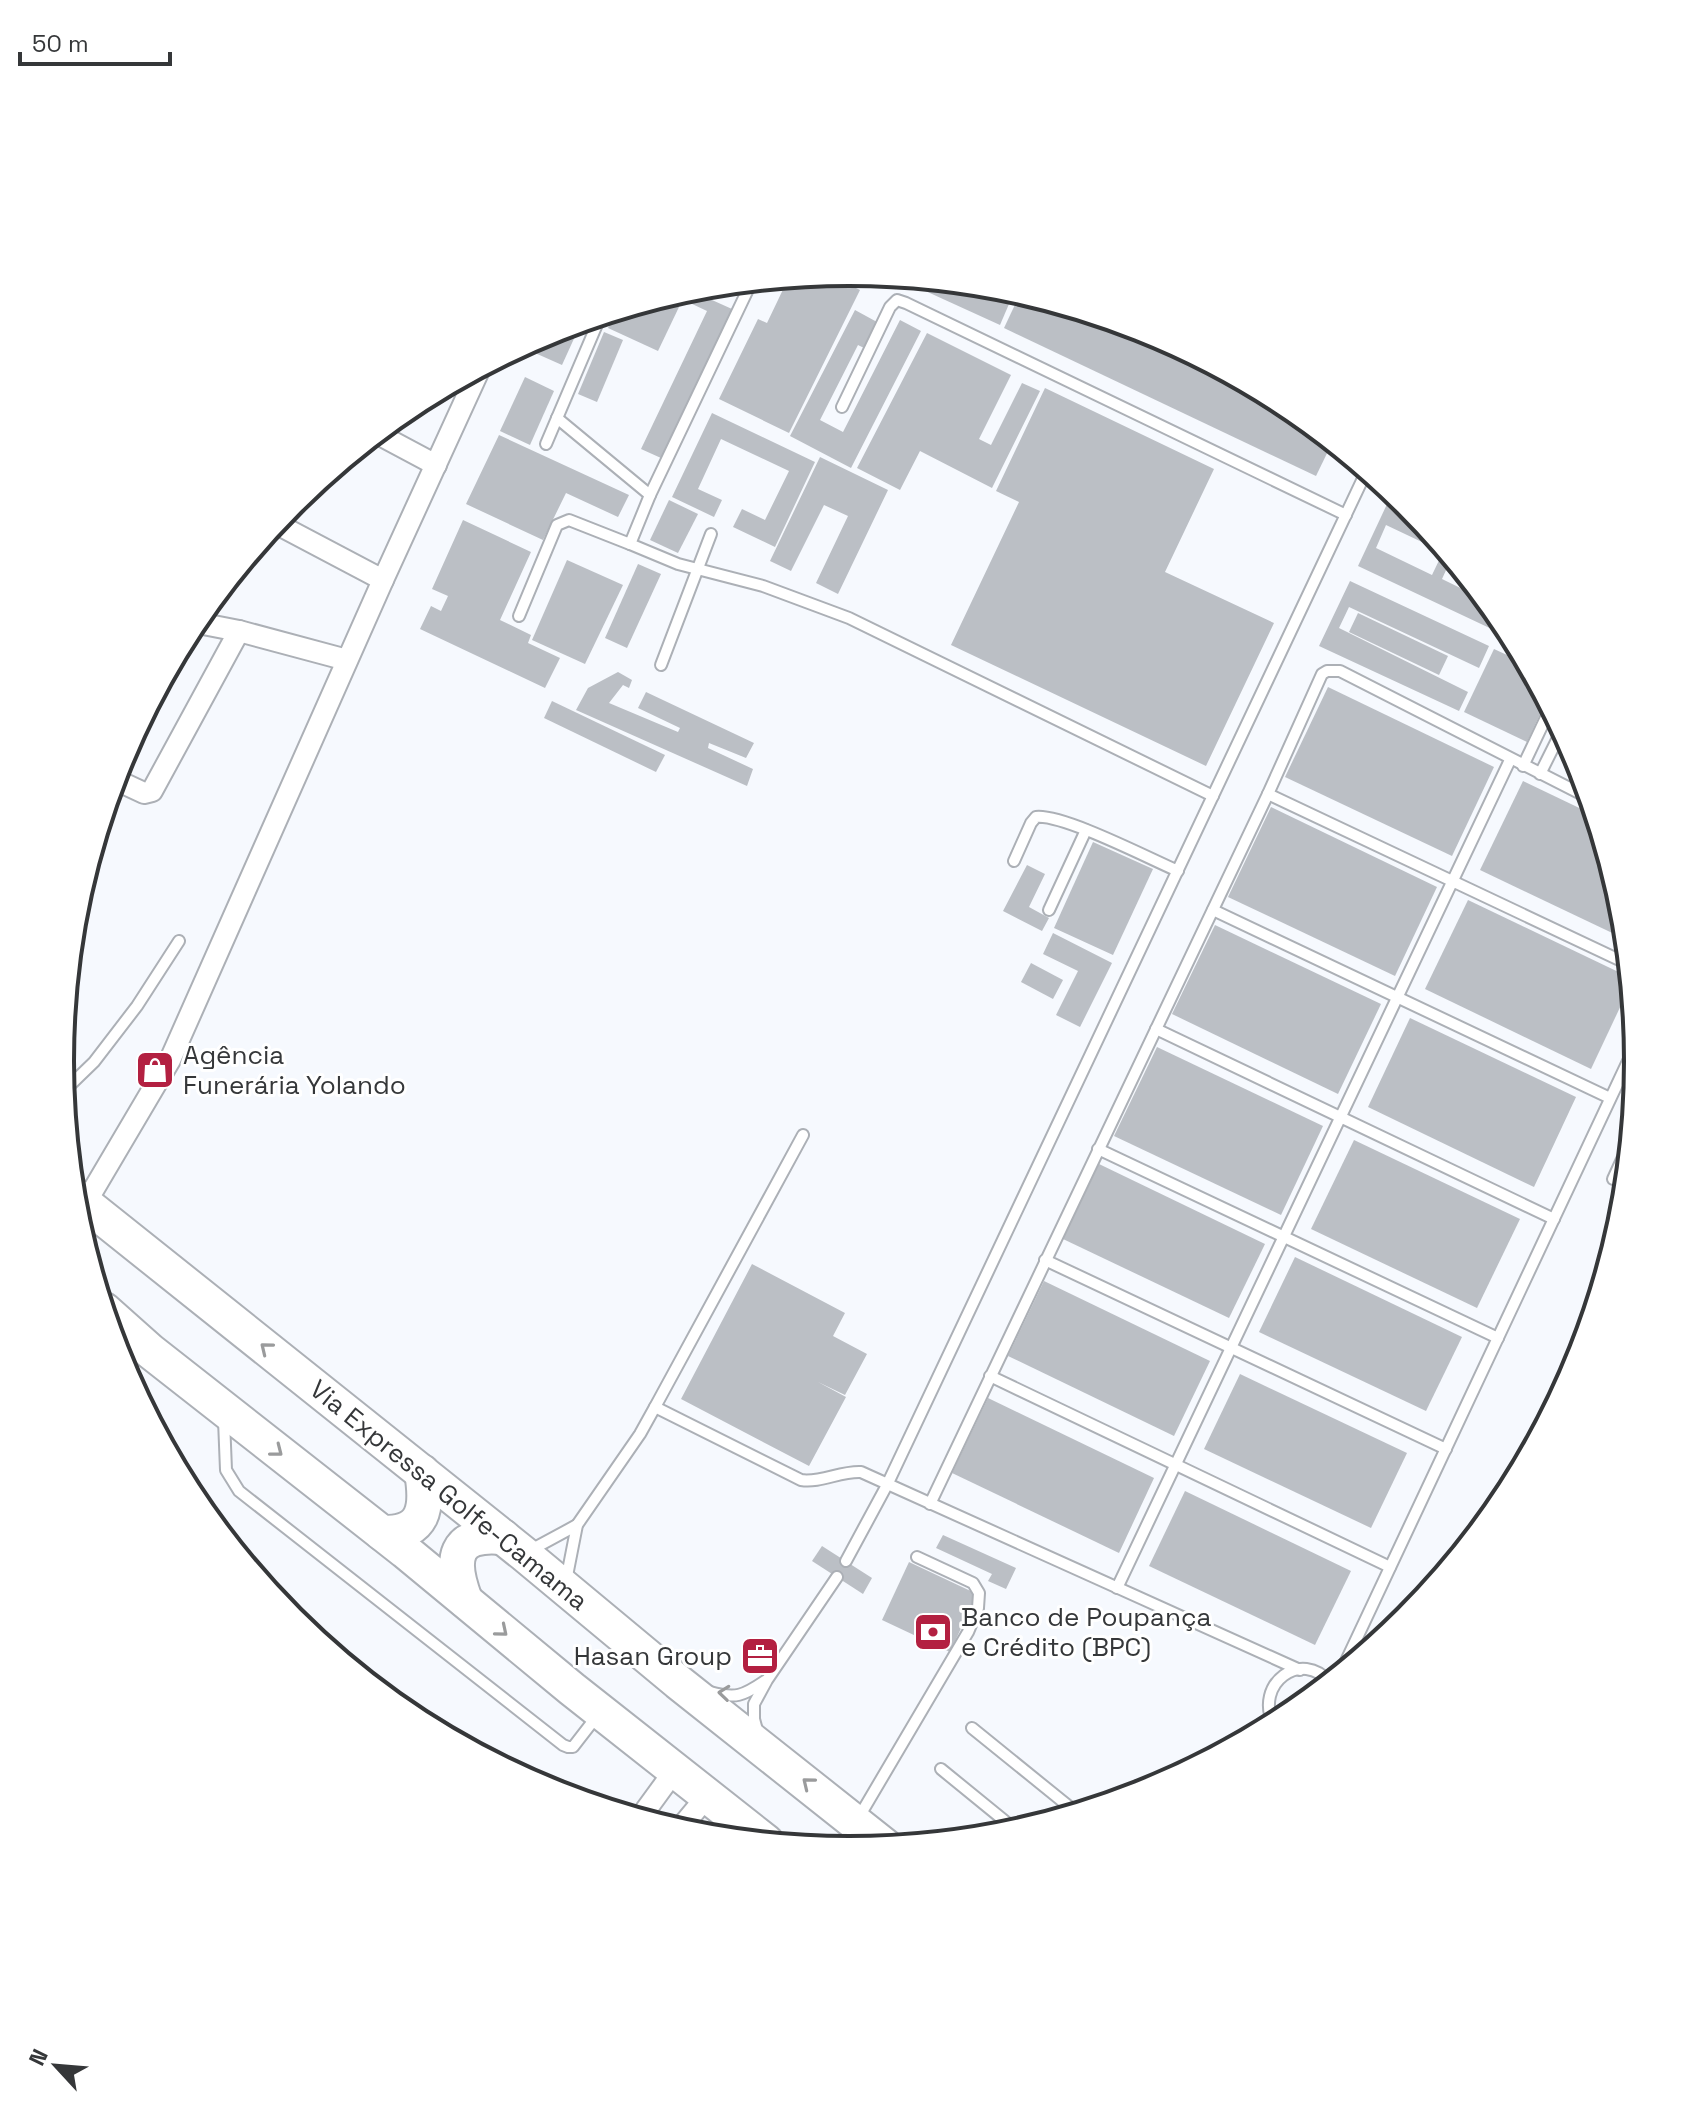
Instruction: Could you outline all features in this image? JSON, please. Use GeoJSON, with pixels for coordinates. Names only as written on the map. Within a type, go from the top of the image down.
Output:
{"type":"FeatureCollection","features":[{"type":"Feature","properties":{"kind":"highway","name":"Via Expressa Golfe-Camama"},"geometry":{"type":"LineString","coordinates":[[88,1206],[872,1836]]}},
{"type":"Feature","properties":{"kind":"highway"},"geometry":{"type":"LineString","coordinates":[[121,1325],[752,1830]]}},
{"type":"Feature","properties":{"kind":"highway"},"geometry":{"type":"LineString","coordinates":[[382,1533],[403,1532],[415,1525],[423,1506],[422,1472]]}},
{"type":"Feature","properties":{"kind":"highway"},"geometry":{"type":"LineString","coordinates":[[465,1600],[457,1571],[461,1550],[474,1538],[490,1536],[514,1546]]}},
{"type":"Feature","properties":{"kind":"street"},"geometry":{"type":"LineString","coordinates":[[85,1189],[170,1060],[473,383]]}},
{"type":"Feature","properties":{"kind":"street"},"geometry":{"type":"LineString","coordinates":[[387,439],[436,465]]}},
{"type":"Feature","properties":{"kind":"street"},"geometry":{"type":"LineString","coordinates":[[286,529],[383,580]]}},
{"type":"Feature","properties":{"kind":"street"},"geometry":{"type":"LineString","coordinates":[[209,625],[347,660]]}},
{"type":"Feature","properties":{"kind":"street"},"geometry":{"type":"LineString","coordinates":[[125,784],[144,793],[152,791],[239,631]]}},
{"type":"Feature","properties":{"kind":"street"},"geometry":{"type":"LineString","coordinates":[[646,1809],[675,1770]]}},
{"type":"Feature","properties":{"kind":"street"},"geometry":{"type":"LineString","coordinates":[[688,1819],[708,1795]]}},
{"type":"Feature","properties":{"kind":"lane"},"geometry":{"type":"LineString","coordinates":[[630,544],[650,495],[747,292]]}},
{"type":"Feature","properties":{"kind":"lane"},"geometry":{"type":"LineString","coordinates":[[842,407],[890,307],[897,300],[1346,515]]}},
{"type":"Feature","properties":{"kind":"lane"},"geometry":{"type":"LineString","coordinates":[[546,444],[595,329]]}},
{"type":"Feature","properties":{"kind":"lane"},"geometry":{"type":"LineString","coordinates":[[557,418],[650,495]]}},
{"type":"Feature","properties":{"kind":"lane"},"geometry":{"type":"LineString","coordinates":[[846,1561],[887,1485],[1363,479]]}},
{"type":"Feature","properties":{"kind":"lane"},"geometry":{"type":"LineString","coordinates":[[519,616],[557,525],[569,520],[678,564],[763,586],[849,618],[1213,796]]}},
{"type":"Feature","properties":{"kind":"lane"},"geometry":{"type":"LineString","coordinates":[[661,665],[711,534]]}},
{"type":"Feature","properties":{"kind":"lane"},"geometry":{"type":"LineString","coordinates":[[930,1504],[1268,794],[1322,674],[1340,671],[1576,792]]}},
{"type":"Feature","properties":{"kind":"lane"},"geometry":{"type":"LineString","coordinates":[[1523,766],[1545,719]]}},
{"type":"Feature","properties":{"kind":"lane"},"geometry":{"type":"LineString","coordinates":[[1540,774],[1556,742]]}},
{"type":"Feature","properties":{"kind":"lane"},"geometry":{"type":"LineString","coordinates":[[1117,1588],[1510,760]]}},
{"type":"Feature","properties":{"kind":"lane"},"geometry":{"type":"LineString","coordinates":[[1268,794],[1618,959]]}},
{"type":"Feature","properties":{"kind":"lane"},"geometry":{"type":"LineString","coordinates":[[1014,861],[1031,823],[1036,817],[1046,816],[1086,830],[1178,871]]}},
{"type":"Feature","properties":{"kind":"lane"},"geometry":{"type":"LineString","coordinates":[[1049,910],[1086,830]]}},
{"type":"Feature","properties":{"kind":"lane"},"geometry":{"type":"LineString","coordinates":[[1213,910],[1610,1098]]}},
{"type":"Feature","properties":{"kind":"lane"},"geometry":{"type":"LineString","coordinates":[[75,1081],[94,1062],[137,1006],[179,941]]}},
{"type":"Feature","properties":{"kind":"lane"},"geometry":{"type":"LineString","coordinates":[[1156,1029],[1554,1219]]}},
{"type":"Feature","properties":{"kind":"lane"},"geometry":{"type":"LineString","coordinates":[[1350,1653],[1625,1067]]}},
{"type":"Feature","properties":{"kind":"lane"},"geometry":{"type":"LineString","coordinates":[[564,1588],[577,1525],[640,1434],[803,1135]]}},
{"type":"Feature","properties":{"kind":"lane"},"geometry":{"type":"LineString","coordinates":[[1098,1149],[1498,1338]]}},
{"type":"Feature","properties":{"kind":"lane"},"geometry":{"type":"LineString","coordinates":[[1613,1179],[1616,1171]]}},
{"type":"Feature","properties":{"kind":"lane"},"geometry":{"type":"LineString","coordinates":[[1045,1260],[1446,1449]]}},
{"type":"Feature","properties":{"kind":"lane"},"geometry":{"type":"LineString","coordinates":[[990,1376],[1390,1567]]}},
{"type":"Feature","properties":{"kind":"lane"},"geometry":{"type":"LineString","coordinates":[[655,1407],[801,1480],[861,1472],[1300,1670],[1317,1672],[1322,1676]]}},
{"type":"Feature","properties":{"kind":"lane"},"geometry":{"type":"LineString","coordinates":[[223,1409],[226,1470],[239,1491],[563,1745],[573,1747],[600,1711]]}},
{"type":"Feature","properties":{"kind":"lane"},"geometry":{"type":"LineString","coordinates":[[514,1546],[577,1525]]}},
{"type":"Feature","properties":{"kind":"lane"},"geometry":{"type":"LineString","coordinates":[[856,1822],[968,1632],[978,1608],[979,1593],[973,1583],[917,1557]]}},
{"type":"Feature","properties":{"kind":"lane"},"geometry":{"type":"LineString","coordinates":[[773,1755],[760,1738],[754,1719],[754,1704],[837,1577]]}},
{"type":"Feature","properties":{"kind":"lane"},"geometry":{"type":"LineString","coordinates":[[1269,1713],[1269,1693],[1275,1683],[1283,1675],[1300,1670]]}},
{"type":"Feature","properties":{"kind":"lane"},"geometry":{"type":"LineString","coordinates":[[678,1682],[722,1695],[744,1695],[767,1680]]}},
{"type":"Feature","properties":{"kind":"lane"},"geometry":{"type":"LineString","coordinates":[[972,1728],[1067,1805]]}},
{"type":"Feature","properties":{"kind":"lane"},"geometry":{"type":"LineString","coordinates":[[941,1769],[1005,1821]]}},
{"type":"Feature","properties":{"kind":"building"},"geometry":{"type":"Polygon","coordinates":[[[850,286],[860,290],[789,433],[719,399],[758,319],[767,323],[783,289],[850,286]]]}},
{"type":"Feature","properties":{"kind":"building"},"geometry":{"type":"Polygon","coordinates":[[[921,289],[1010,302],[1000,325],[921,289]]]}},
{"type":"Feature","properties":{"kind":"building"},"geometry":{"type":"Polygon","coordinates":[[[713,298],[712,300],[732,309],[661,458],[641,449],[707,311],[689,302],[713,298]]]}},
{"type":"Feature","properties":{"kind":"building"},"geometry":{"type":"Polygon","coordinates":[[[1016,304],[1099,327],[1192,365],[1237,389],[1328,451],[1316,476],[1004,328],[1016,304]]]}},
{"type":"Feature","properties":{"kind":"building"},"geometry":{"type":"Polygon","coordinates":[[[679,307],[658,351],[608,328],[610,324],[649,312],[679,307]]]}},
{"type":"Feature","properties":{"kind":"building"},"geometry":{"type":"Polygon","coordinates":[[[855,310],[877,322],[864,348],[858,345],[820,420],[843,432],[900,320],[921,331],[851,468],[790,436],[855,310]]]}},
{"type":"Feature","properties":{"kind":"building"},"geometry":{"type":"Polygon","coordinates":[[[604,332],[623,340],[597,402],[578,394],[604,332]]]}},
{"type":"Feature","properties":{"kind":"building"},"geometry":{"type":"Polygon","coordinates":[[[927,333],[1011,375],[979,439],[991,445],[1022,383],[1040,391],[992,488],[920,451],[900,490],[857,468],[927,333]]]}},
{"type":"Feature","properties":{"kind":"building"},"geometry":{"type":"Polygon","coordinates":[[[575,337],[562,365],[535,353],[553,345],[575,337]]]}},
{"type":"Feature","properties":{"kind":"building"},"geometry":{"type":"Polygon","coordinates":[[[525,377],[554,391],[530,445],[500,431],[525,377]]]}},
{"type":"Feature","properties":{"kind":"building"},"geometry":{"type":"Polygon","coordinates":[[[1045,388],[1214,469],[1165,572],[1274,623],[1206,766],[951,645],[1019,502],[996,491],[1045,388]]]}},
{"type":"Feature","properties":{"kind":"building"},"geometry":{"type":"Polygon","coordinates":[[[712,413],[815,462],[775,547],[733,527],[742,509],[765,520],[789,471],[721,439],[698,489],[722,500],[714,517],[672,497],[712,413]]]}},
{"type":"Feature","properties":{"kind":"building"},"geometry":{"type":"Polygon","coordinates":[[[499,435],[629,495],[618,517],[566,493],[543,540],[466,504],[499,435]]]}},
{"type":"Feature","properties":{"kind":"building"},"geometry":{"type":"Polygon","coordinates":[[[820,457],[888,490],[838,594],[816,583],[848,516],[824,505],[791,571],[770,561],[820,457]]]}},
{"type":"Feature","properties":{"kind":"building"},"geometry":{"type":"Polygon","coordinates":[[[669,500],[698,514],[678,553],[650,540],[669,500]]]}},
{"type":"Feature","properties":{"kind":"building"},"geometry":{"type":"Polygon","coordinates":[[[1387,503],[1428,545],[1386,525],[1376,548],[1432,575],[1440,558],[1447,567],[1442,579],[1466,591],[1494,630],[1358,566],[1387,503]]]}},
{"type":"Feature","properties":{"kind":"building"},"geometry":{"type":"Polygon","coordinates":[[[463,520],[531,552],[500,620],[531,635],[528,643],[560,658],[545,688],[420,629],[431,606],[441,611],[448,596],[432,589],[463,520]]]}},
{"type":"Feature","properties":{"kind":"building"},"geometry":{"type":"Polygon","coordinates":[[[567,560],[623,585],[585,664],[532,640],[567,560]]]}},
{"type":"Feature","properties":{"kind":"building"},"geometry":{"type":"Polygon","coordinates":[[[638,564],[661,574],[627,648],[605,638],[638,564]]]}},
{"type":"Feature","properties":{"kind":"building"},"geometry":{"type":"Polygon","coordinates":[[[1350,581],[1489,646],[1479,668],[1349,607],[1339,628],[1468,692],[1459,711],[1319,646],[1350,581]]]}},
{"type":"Feature","properties":{"kind":"building"},"geometry":{"type":"Polygon","coordinates":[[[1358,613],[1448,656],[1439,675],[1349,632],[1358,613]]]}},
{"type":"Feature","properties":{"kind":"building"},"geometry":{"type":"Polygon","coordinates":[[[1494,649],[1511,657],[1541,711],[1527,742],[1464,712],[1494,649]]]}},
{"type":"Feature","properties":{"kind":"building"},"geometry":{"type":"Polygon","coordinates":[[[618,672],[632,680],[629,688],[623,685],[609,703],[678,732],[680,728],[638,708],[646,692],[754,743],[746,758],[709,743],[708,748],[753,769],[747,786],[576,710],[588,688],[618,672]]]}},
{"type":"Feature","properties":{"kind":"building"},"geometry":{"type":"Polygon","coordinates":[[[1328,687],[1494,767],[1452,856],[1285,777],[1328,687]]]}},
{"type":"Feature","properties":{"kind":"building"},"geometry":{"type":"Polygon","coordinates":[[[552,701],[665,755],[656,772],[544,718],[552,701]]]}},
{"type":"Feature","properties":{"kind":"building"},"geometry":{"type":"Polygon","coordinates":[[[1523,781],[1583,810],[1599,860],[1614,934],[1480,870],[1523,781]]]}},
{"type":"Feature","properties":{"kind":"building"},"geometry":{"type":"Polygon","coordinates":[[[1271,807],[1437,887],[1395,976],[1228,897],[1271,807]]]}},
{"type":"Feature","properties":{"kind":"building"},"geometry":{"type":"Polygon","coordinates":[[[1093,842],[1153,869],[1113,955],[1054,928],[1093,842]]]}},
{"type":"Feature","properties":{"kind":"building"},"geometry":{"type":"Polygon","coordinates":[[[1027,865],[1045,874],[1029,907],[1049,918],[1042,931],[1003,911],[1027,865]]]}},
{"type":"Feature","properties":{"kind":"building"},"geometry":{"type":"Polygon","coordinates":[[[1468,900],[1619,972],[1622,1003],[1591,1069],[1425,989],[1468,900]]]}},
{"type":"Feature","properties":{"kind":"building"},"geometry":{"type":"Polygon","coordinates":[[[1215,925],[1381,1004],[1338,1094],[1172,1014],[1215,925]]]}},
{"type":"Feature","properties":{"kind":"building"},"geometry":{"type":"Polygon","coordinates":[[[1053,933],[1112,963],[1080,1027],[1056,1015],[1078,971],[1043,954],[1053,933]]]}},
{"type":"Feature","properties":{"kind":"building"},"geometry":{"type":"Polygon","coordinates":[[[1031,963],[1063,980],[1053,999],[1021,982],[1031,963]]]}},
{"type":"Feature","properties":{"kind":"building"},"geometry":{"type":"Polygon","coordinates":[[[1410,1018],[1576,1097],[1534,1187],[1368,1107],[1410,1018]]]}},
{"type":"Feature","properties":{"kind":"building"},"geometry":{"type":"Polygon","coordinates":[[[1157,1047],[1323,1126],[1281,1215],[1114,1136],[1157,1047]]]}},
{"type":"Feature","properties":{"kind":"building"},"geometry":{"type":"Polygon","coordinates":[[[1354,1140],[1520,1219],[1477,1308],[1311,1229],[1354,1140]]]}},
{"type":"Feature","properties":{"kind":"building"},"geometry":{"type":"Polygon","coordinates":[[[1099,1164],[1265,1244],[1229,1318],[1063,1239],[1099,1164]]]}},
{"type":"Feature","properties":{"kind":"building"},"geometry":{"type":"Polygon","coordinates":[[[1295,1257],[1462,1337],[1426,1411],[1259,1332],[1295,1257]]]}},
{"type":"Feature","properties":{"kind":"building"},"geometry":{"type":"Polygon","coordinates":[[[752,1264],[845,1313],[833,1336],[867,1354],[845,1395],[818,1382],[846,1397],[809,1466],[681,1399],[752,1264]]]}},
{"type":"Feature","properties":{"kind":"building"},"geometry":{"type":"Polygon","coordinates":[[[1044,1281],[1210,1361],[1174,1436],[1008,1356],[1044,1281]]]}},
{"type":"Feature","properties":{"kind":"building"},"geometry":{"type":"Polygon","coordinates":[[[1240,1374],[1407,1453],[1371,1528],[1204,1449],[1240,1374]]]}},
{"type":"Feature","properties":{"kind":"building"},"geometry":{"type":"Polygon","coordinates":[[[988,1398],[1154,1478],[1119,1553],[952,1473],[988,1398]]]}},
{"type":"Feature","properties":{"kind":"building"},"geometry":{"type":"Polygon","coordinates":[[[1185,1491],[1351,1571],[1315,1645],[1149,1566],[1185,1491]]]}},
{"type":"Feature","properties":{"kind":"building"},"geometry":{"type":"Polygon","coordinates":[[[943,1535],[1016,1568],[1006,1589],[988,1581],[992,1574],[936,1548],[943,1535]]]}},
{"type":"Feature","properties":{"kind":"building"},"geometry":{"type":"Polygon","coordinates":[[[822,1546],[872,1578],[863,1594],[812,1561],[822,1546]]]}},
{"type":"Feature","properties":{"kind":"building"},"geometry":{"type":"Polygon","coordinates":[[[909,1562],[977,1594],[950,1652],[882,1620],[909,1562]]]}},
{"type":"Feature","properties":{"kind":"place","name":"Agência Funerária Yolando"},"geometry":{"type":"Point","coordinates":[155,1070]}},
{"type":"Feature","properties":{"kind":"place","name":"Banco de Poupança e Crédito (BPC)"},"geometry":{"type":"Point","coordinates":[933,1632]}},
{"type":"Feature","properties":{"kind":"place","name":"Hasan Group"},"geometry":{"type":"Point","coordinates":[760,1656]}}]}
